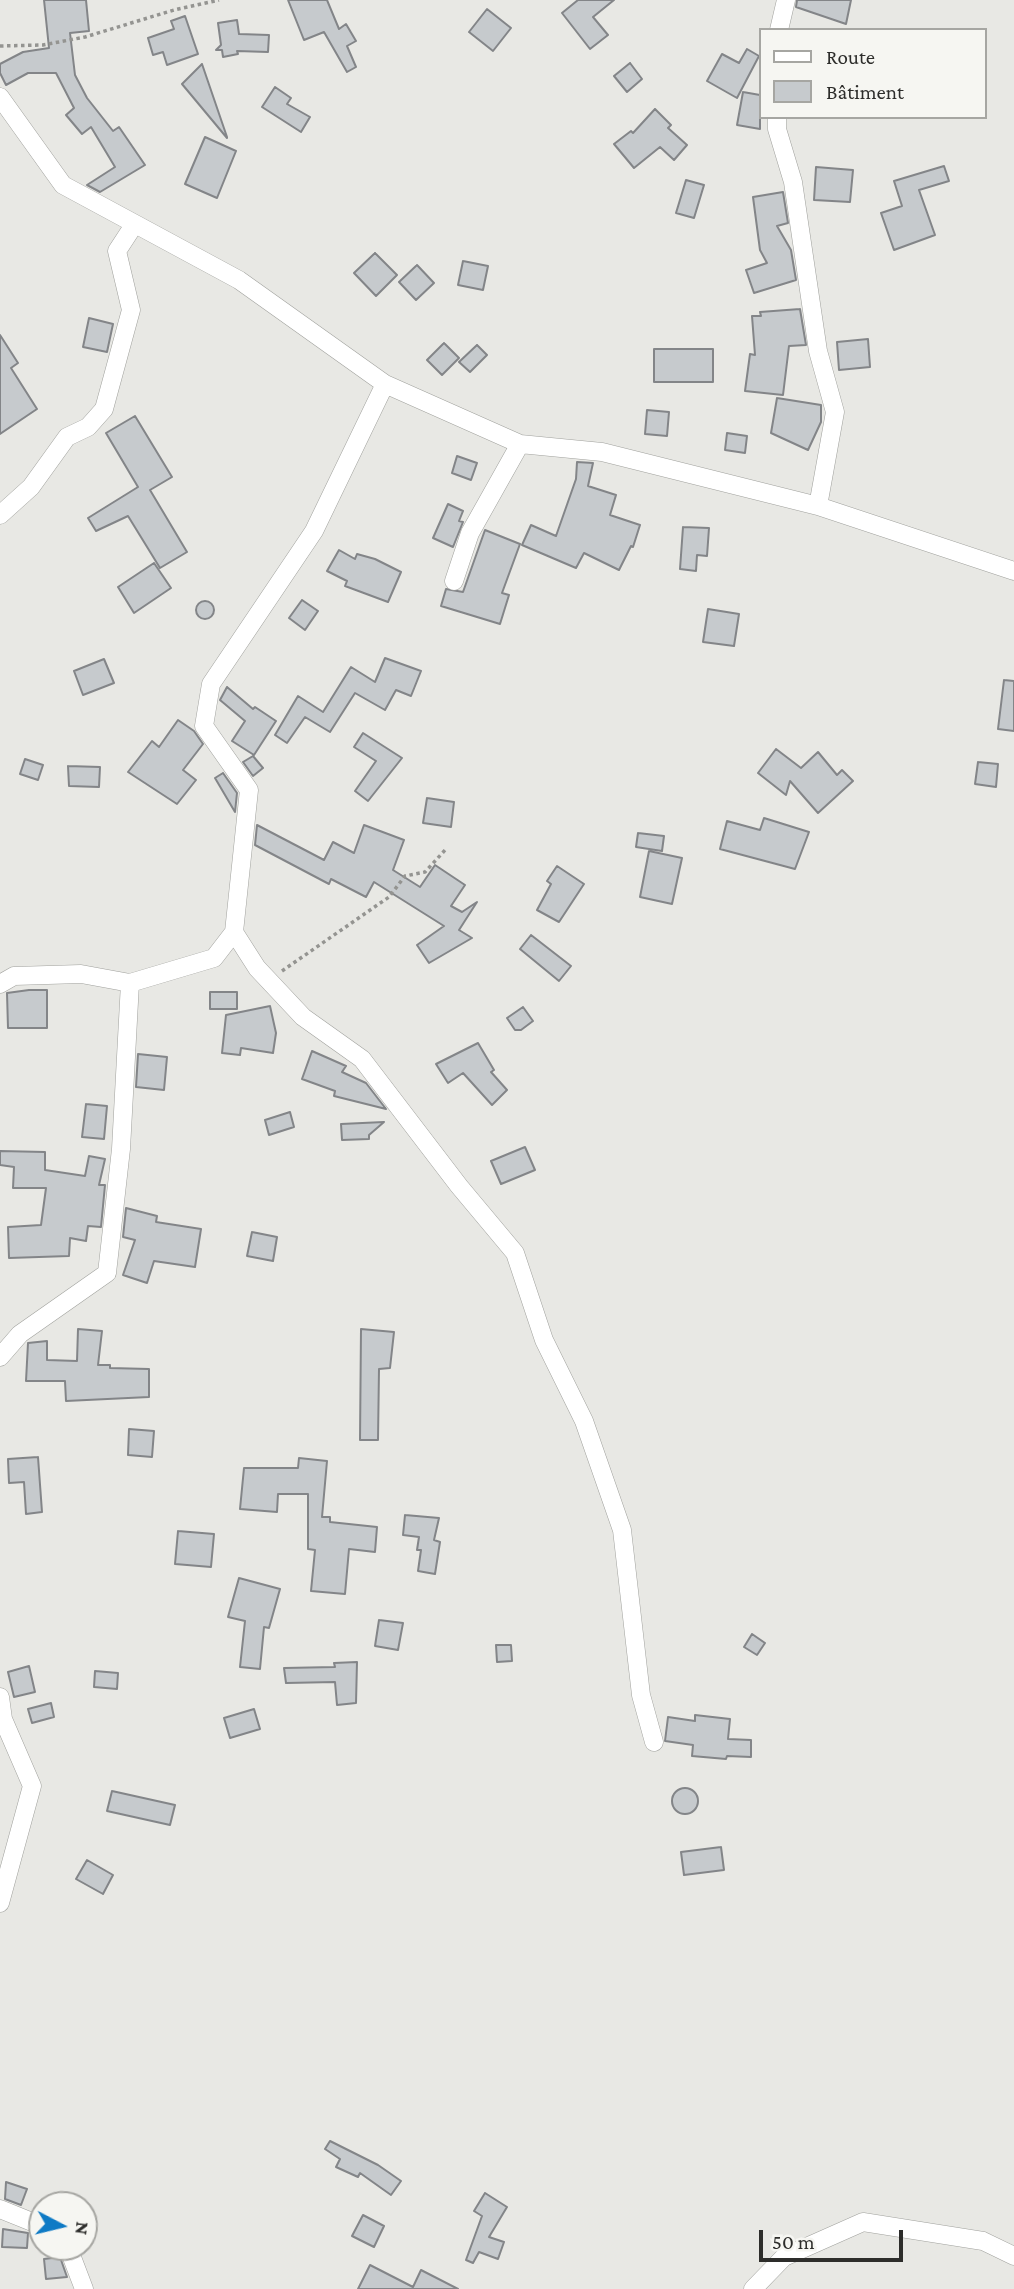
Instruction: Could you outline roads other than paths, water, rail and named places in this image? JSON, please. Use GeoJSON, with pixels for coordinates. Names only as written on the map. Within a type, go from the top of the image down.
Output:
{"type":"FeatureCollection","features":[{"type":"Feature","properties":{"kind":"street"},"geometry":{"type":"LineString","coordinates":[[779,28],[786,0]]}},
{"type":"Feature","properties":{"kind":"street"},"geometry":{"type":"LineString","coordinates":[[0,97],[63,185],[239,280],[385,384],[520,444],[602,452],[818,506],[1014,571]]}},
{"type":"Feature","properties":{"kind":"street"},"geometry":{"type":"LineString","coordinates":[[777,119],[777,129],[793,182],[818,351],[835,412],[818,506]]}},
{"type":"Feature","properties":{"kind":"street"},"geometry":{"type":"LineString","coordinates":[[0,515],[31,487],[66,438],[88,427],[104,409],[131,310],[117,251],[134,225]]}},
{"type":"Feature","properties":{"kind":"street"},"geometry":{"type":"LineString","coordinates":[[0,984],[14,976],[81,974],[130,984],[214,958],[234,932],[249,790],[204,726],[211,684],[314,531],[385,384]]}},
{"type":"Feature","properties":{"kind":"street"},"geometry":{"type":"LineString","coordinates":[[454,581],[470,533],[520,444]]}},
{"type":"Feature","properties":{"kind":"street"},"geometry":{"type":"LineString","coordinates":[[234,932],[257,968],[303,1017],[362,1059],[458,1186],[515,1253],[544,1340],[584,1421],[622,1530],[641,1695],[654,1742]]}},
{"type":"Feature","properties":{"kind":"street"},"geometry":{"type":"LineString","coordinates":[[0,1357],[20,1334],[107,1273],[121,1149],[130,984]]}},
{"type":"Feature","properties":{"kind":"street"},"geometry":{"type":"LineString","coordinates":[[0,1698],[3,1719],[32,1786],[0,1903]]}},
{"type":"Feature","properties":{"kind":"street"},"geometry":{"type":"LineString","coordinates":[[0,2209],[28,2220]]}},
{"type":"Feature","properties":{"kind":"street"},"geometry":{"type":"LineString","coordinates":[[753,2289],[784,2257],[863,2222],[983,2241],[1014,2256]]}},
{"type":"Feature","properties":{"kind":"street"},"geometry":{"type":"LineString","coordinates":[[73,2261],[84,2289]]}}]}
